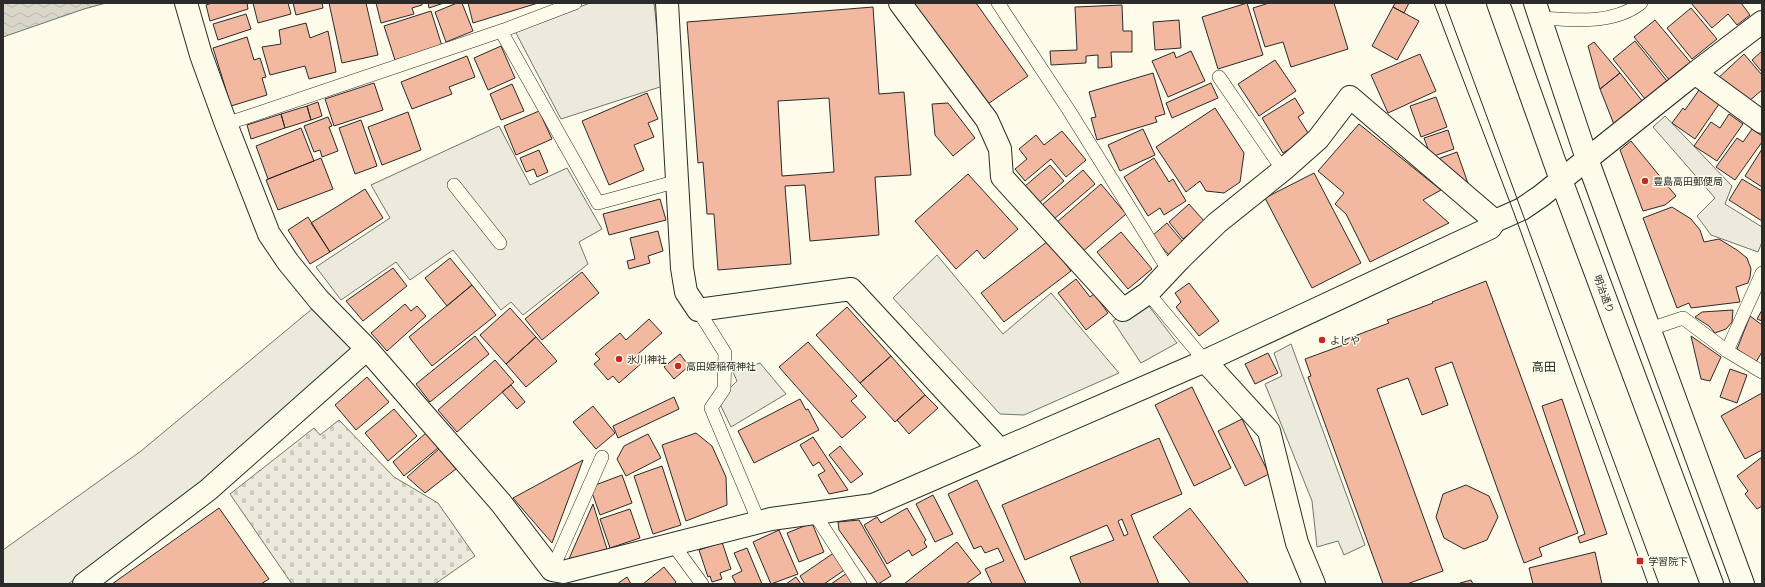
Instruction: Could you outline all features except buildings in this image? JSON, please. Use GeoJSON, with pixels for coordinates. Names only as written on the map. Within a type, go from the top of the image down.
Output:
{"type":"FeatureCollection","features":[{"type":"Feature","properties":{"kind":"street"},"geometry":{"type":"LineString","coordinates":[[186,3],[201,55],[269,234],[288,262],[319,300],[367,349],[502,503],[550,577],[563,572],[672,543],[759,522],[873,505],[1205,361],[1490,228],[1495,221],[1522,209],[1762,22]]}},
{"type":"Feature","properties":{"kind":"street"},"geometry":{"type":"LineString","coordinates":[[667,3],[682,268],[686,292],[698,310],[851,290],[1000,450]]}},
{"type":"Feature","properties":{"kind":"street"},"geometry":{"type":"LineString","coordinates":[[900,3],[987,120],[1000,149],[1002,177],[1123,310],[1148,293],[1180,258],[1217,223],[1283,170],[1318,139],[1350,97],[1495,221]]}},
{"type":"Feature","properties":{"kind":"street","name":"明治通り"},"geometry":{"type":"LineString","coordinates":[[1498,3],[1561,180],[1712,584]]}},
{"type":"Feature","properties":{"kind":"street"},"geometry":{"type":"LineString","coordinates":[[1537,10],[1587,159],[1743,584]]}},
{"type":"Feature","properties":{"kind":"street"},"geometry":{"type":"LineString","coordinates":[[1695,73],[1762,122]]}},
{"type":"Feature","properties":{"kind":"street"},"geometry":{"type":"LineString","coordinates":[[84,584],[208,490],[367,349]]}},
{"type":"Feature","properties":{"kind":"street"},"geometry":{"type":"LineString","coordinates":[[1205,361],[1269,431],[1298,543],[1314,584]]}},
{"type":"Feature","properties":{"kind":"lane"},"geometry":{"type":"LineString","coordinates":[[226,124],[501,31],[575,3]]}},
{"type":"Feature","properties":{"kind":"lane"},"geometry":{"type":"LineString","coordinates":[[998,3],[1068,109],[1169,271]]}},
{"type":"Feature","properties":{"kind":"lane"},"geometry":{"type":"LineString","coordinates":[[1537,10],[1566,20],[1609,18],[1634,9],[1641,3]]}},
{"type":"Feature","properties":{"kind":"lane"},"geometry":{"type":"LineString","coordinates":[[501,31],[598,203],[678,181]]}},
{"type":"Feature","properties":{"kind":"lane"},"geometry":{"type":"LineString","coordinates":[[1219,77],[1283,170]]}},
{"type":"Feature","properties":{"kind":"lane"},"geometry":{"type":"LineString","coordinates":[[454,185],[500,243]]}},
{"type":"Feature","properties":{"kind":"lane"},"geometry":{"type":"LineString","coordinates":[[1727,351],[1762,274]]}},
{"type":"Feature","properties":{"kind":"lane"},"geometry":{"type":"LineString","coordinates":[[1148,293],[1205,361]]}},
{"type":"Feature","properties":{"kind":"lane"},"geometry":{"type":"LineString","coordinates":[[698,310],[725,353],[724,389],[711,408],[759,522]]}},
{"type":"Feature","properties":{"kind":"lane"},"geometry":{"type":"LineString","coordinates":[[1650,329],[1683,318],[1727,351],[1762,372]]}},
{"type":"Feature","properties":{"kind":"lane"},"geometry":{"type":"LineString","coordinates":[[550,577],[602,457]]}},
{"type":"Feature","properties":{"kind":"lane"},"geometry":{"type":"LineString","coordinates":[[814,513],[860,584]]}},
{"type":"Feature","properties":{"kind":"lane"},"geometry":{"type":"LineString","coordinates":[[672,543],[702,584]]}},
{"type":"Feature","properties":{"kind":"green space"},"geometry":{"type":"Polygon","coordinates":[[[339,420],[394,477],[438,503],[475,556],[435,584],[292,584],[230,494],[314,428],[320,435],[339,420]]]}},
{"type":"Feature","properties":{"kind":"shaded area"},"geometry":{"type":"Polygon","coordinates":[[[590,3],[654,3],[663,86],[561,119],[515,31],[590,3]]]}},
{"type":"Feature","properties":{"kind":"shaded area"},"geometry":{"type":"Polygon","coordinates":[[[1665,116],[1732,186],[1725,204],[1762,227],[1762,242],[1758,252],[1711,235],[1697,216],[1715,198],[1653,127],[1665,116]]]}},
{"type":"Feature","properties":{"kind":"shaded area"},"geometry":{"type":"Polygon","coordinates":[[[499,126],[530,185],[567,168],[602,229],[579,242],[588,264],[523,315],[511,302],[501,310],[453,250],[410,280],[396,262],[341,300],[316,267],[390,218],[371,185],[499,126]]]}},
{"type":"Feature","properties":{"kind":"shaded area"},"geometry":{"type":"Polygon","coordinates":[[[937,255],[1003,334],[1051,293],[1119,373],[1024,415],[1000,414],[893,298],[937,255]]]}},
{"type":"Feature","properties":{"kind":"shaded area"},"geometry":{"type":"Polygon","coordinates":[[[1145,301],[1177,343],[1141,363],[1113,321],[1145,301]]]}},
{"type":"Feature","properties":{"kind":"shaded area"},"geometry":{"type":"Polygon","coordinates":[[[312,309],[353,351],[206,481],[68,584],[3,584],[3,550],[141,451],[312,309]]]}},
{"type":"Feature","properties":{"kind":"shaded area"},"geometry":{"type":"Polygon","coordinates":[[[1291,344],[1365,545],[1344,555],[1338,541],[1317,547],[1312,501],[1265,384],[1282,376],[1274,353],[1291,344]]]}},
{"type":"Feature","properties":{"kind":"shaded area"},"geometry":{"type":"Polygon","coordinates":[[[760,363],[786,394],[731,427],[718,400],[737,381],[733,372],[760,363]]]}},
{"type":"Feature","properties":{"kind":"water"},"geometry":{"type":"Polygon","coordinates":[[[3,3],[106,3],[3,37],[3,3]]]}},
{"type":"Feature","properties":{"kind":"tram line"},"geometry":{"type":"LineString","coordinates":[[1434,3],[1514,213],[1648,584]]}},
{"type":"Feature","properties":{"kind":"tram line"},"geometry":{"type":"LineString","coordinates":[[1445,3],[1659,584]]}},
{"type":"Feature","properties":{"kind":"place","name":"豊島高田郵便局"},"geometry":{"type":"Point","coordinates":[1645,181]}},
{"type":"Feature","properties":{"kind":"place","name":"よしや"},"geometry":{"type":"Point","coordinates":[1322,340]}},
{"type":"Feature","properties":{"kind":"place","name":"氷川神社"},"geometry":{"type":"Point","coordinates":[619,359]}},
{"type":"Feature","properties":{"kind":"place","name":"高田姫稲荷神社"},"geometry":{"type":"Point","coordinates":[678,366]}},
{"type":"Feature","properties":{"kind":"place","name":"学習院下"},"geometry":{"type":"Point","coordinates":[1640,561]}},
{"type":"Feature","properties":{"kind":"district","name":"高田"},"geometry":{"type":"Point","coordinates":[1544,366]}}]}
